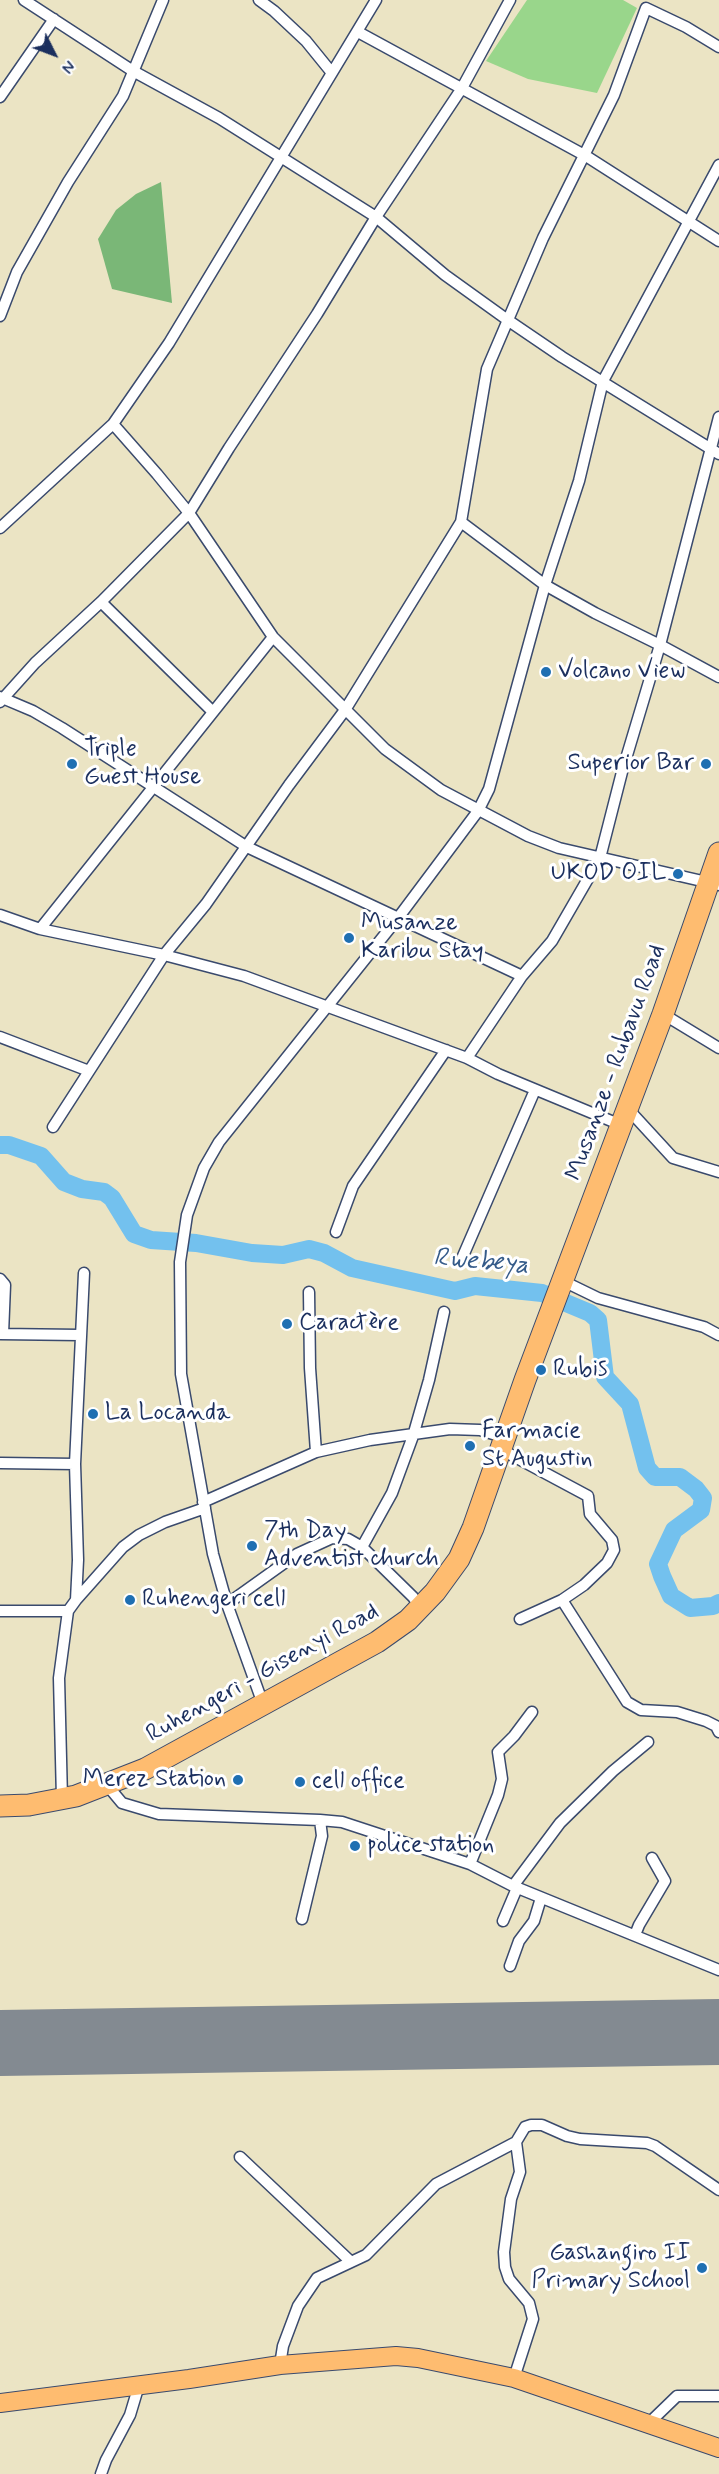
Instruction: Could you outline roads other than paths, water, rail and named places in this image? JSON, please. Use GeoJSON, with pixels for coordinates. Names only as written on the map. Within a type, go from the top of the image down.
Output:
{"type":"FeatureCollection","features":[{"type":"Feature","properties":{"kind":"highway","name":"Musanze - Rubavu Road"},"geometry":{"type":"LineString","coordinates":[[546,1327],[714,884],[719,853]]}},
{"type":"Feature","properties":{"kind":"highway","name":"Ruhengeri - Gisenyi Road"},"geometry":{"type":"LineString","coordinates":[[0,1806],[29,1805],[62,1799],[107,1785],[145,1769],[377,1642],[408,1620],[435,1592],[459,1559],[473,1528],[546,1327]]}},
{"type":"Feature","properties":{"kind":"main road"},"geometry":{"type":"LineString","coordinates":[[0,2403],[280,2365],[396,2356],[418,2358],[514,2378],[719,2448]]}},
{"type":"Feature","properties":{"kind":"street"},"geometry":{"type":"LineString","coordinates":[[24,0],[133,70],[281,155],[376,217],[445,275],[509,321],[715,450]]}},
{"type":"Feature","properties":{"kind":"street"},"geometry":{"type":"LineString","coordinates":[[0,316],[17,272],[68,182],[123,96],[163,0]]}},
{"type":"Feature","properties":{"kind":"street"},"geometry":{"type":"LineString","coordinates":[[259,0],[306,41],[332,73]]}},
{"type":"Feature","properties":{"kind":"street"},"geometry":{"type":"LineString","coordinates":[[0,528],[113,424],[169,343],[376,0]]}},
{"type":"Feature","properties":{"kind":"street"},"geometry":{"type":"LineString","coordinates":[[510,0],[462,88],[376,217],[317,314],[189,513],[102,602],[35,663],[1,699],[33,711],[52,722],[247,848],[522,976]]}},
{"type":"Feature","properties":{"kind":"street"},"geometry":{"type":"LineString","coordinates":[[53,1127],[164,955],[206,904],[289,785],[345,710],[460,522],[487,369],[543,238],[586,156],[614,95],[646,8],[686,27],[719,47]]}},
{"type":"Feature","properties":{"kind":"street"},"geometry":{"type":"LineString","coordinates":[[0,97],[54,19]]}},
{"type":"Feature","properties":{"kind":"street"},"geometry":{"type":"LineString","coordinates":[[358,32],[586,156],[719,241]]}},
{"type":"Feature","properties":{"kind":"street"},"geometry":{"type":"LineString","coordinates":[[263,1704],[227,1604],[213,1554],[182,1374],[180,1262],[187,1215],[204,1167],[219,1142],[398,918],[478,811],[489,789],[545,585],[579,481],[603,381],[719,165]]}},
{"type":"Feature","properties":{"kind":"street"},"geometry":{"type":"LineString","coordinates":[[467,1058],[522,976],[552,941],[600,858],[622,772],[715,450],[719,417]]}},
{"type":"Feature","properties":{"kind":"street"},"geometry":{"type":"LineString","coordinates":[[113,424],[189,513],[273,637],[385,749],[441,790],[528,836],[559,848],[714,884]]}},
{"type":"Feature","properties":{"kind":"street"},"geometry":{"type":"LineString","coordinates":[[460,522],[545,585],[719,677]]}},
{"type":"Feature","properties":{"kind":"street"},"geometry":{"type":"LineString","coordinates":[[102,602],[212,711]]}},
{"type":"Feature","properties":{"kind":"street"},"geometry":{"type":"LineString","coordinates":[[40,929],[151,787],[273,637]]}},
{"type":"Feature","properties":{"kind":"street"},"geometry":{"type":"LineString","coordinates":[[0,915],[40,929],[164,955],[244,976],[327,1005],[467,1058],[535,1090],[625,1117],[673,1158],[719,1172]]}},
{"type":"Feature","properties":{"kind":"street"},"geometry":{"type":"LineString","coordinates":[[663,1014],[719,1048]]}},
{"type":"Feature","properties":{"kind":"street"},"geometry":{"type":"LineString","coordinates":[[0,1037],[89,1071]]}},
{"type":"Feature","properties":{"kind":"street"},"geometry":{"type":"LineString","coordinates":[[336,1232],[353,1186],[446,1050]]}},
{"type":"Feature","properties":{"kind":"street"},"geometry":{"type":"LineString","coordinates":[[463,1256],[535,1090]]}},
{"type":"Feature","properties":{"kind":"street"},"geometry":{"type":"LineString","coordinates":[[76,1600],[78,1560],[75,1464],[84,1273]]}},
{"type":"Feature","properties":{"kind":"street"},"geometry":{"type":"LineString","coordinates":[[0,1279],[5,1285],[1,1334],[80,1335]]}},
{"type":"Feature","properties":{"kind":"street"},"geometry":{"type":"LineString","coordinates":[[561,1285],[598,1298],[704,1327],[719,1335]]}},
{"type":"Feature","properties":{"kind":"street"},"geometry":{"type":"LineString","coordinates":[[309,1292],[310,1368],[316,1452]]}},
{"type":"Feature","properties":{"kind":"street"},"geometry":{"type":"LineString","coordinates":[[362,1547],[392,1494],[413,1436],[429,1380],[444,1312]]}},
{"type":"Feature","properties":{"kind":"street"},"geometry":{"type":"LineString","coordinates":[[62,1799],[59,1678],[68,1611],[76,1600],[123,1546],[139,1535],[316,1452],[370,1440],[413,1436],[450,1429],[480,1430],[588,1496],[590,1514],[612,1540],[614,1550],[607,1563],[584,1585],[562,1600],[520,1618]]}},
{"type":"Feature","properties":{"kind":"street"},"geometry":{"type":"LineString","coordinates":[[0,1463],[75,1464]]}},
{"type":"Feature","properties":{"kind":"street"},"geometry":{"type":"LineString","coordinates":[[227,1604],[297,1554],[323,1540],[332,1538],[348,1539],[362,1547],[413,1597],[420,1607]]}},
{"type":"Feature","properties":{"kind":"street"},"geometry":{"type":"LineString","coordinates":[[562,1600],[627,1702],[642,1710],[677,1712],[706,1721],[716,1726],[719,1731]]}},
{"type":"Feature","properties":{"kind":"street"},"geometry":{"type":"LineString","coordinates":[[0,1611],[68,1611]]}},
{"type":"Feature","properties":{"kind":"street"},"geometry":{"type":"LineString","coordinates":[[470,1864],[498,1795],[502,1779],[498,1752],[514,1736],[532,1712]]}},
{"type":"Feature","properties":{"kind":"street"},"geometry":{"type":"LineString","coordinates":[[503,1921],[515,1887],[561,1823],[613,1771],[648,1742]]}},
{"type":"Feature","properties":{"kind":"street"},"geometry":{"type":"LineString","coordinates":[[107,1785],[122,1803],[159,1814],[320,1820],[364,1828],[470,1864],[515,1887],[719,1970]]}},
{"type":"Feature","properties":{"kind":"street"},"geometry":{"type":"LineString","coordinates":[[302,1919],[322,1836],[320,1820]]}},
{"type":"Feature","properties":{"kind":"street"},"geometry":{"type":"LineString","coordinates":[[635,1935],[639,1924],[665,1881],[652,1858]]}},
{"type":"Feature","properties":{"kind":"street"},"geometry":{"type":"LineString","coordinates":[[510,1966],[519,1941],[534,1921],[541,1898]]}},
{"type":"Feature","properties":{"kind":"street"},"geometry":{"type":"LineString","coordinates":[[280,2365],[283,2346],[298,2306],[307,2289],[317,2278],[366,2255],[436,2184],[516,2142],[525,2127],[542,2125],[580,2139],[647,2143],[655,2146],[719,2190]]}},
{"type":"Feature","properties":{"kind":"street"},"geometry":{"type":"LineString","coordinates":[[514,2378],[533,2319],[530,2302],[509,2279],[504,2267],[511,2199],[520,2172],[516,2142]]}},
{"type":"Feature","properties":{"kind":"street"},"geometry":{"type":"LineString","coordinates":[[240,2157],[350,2261]]}},
{"type":"Feature","properties":{"kind":"street"},"geometry":{"type":"LineString","coordinates":[[101,2474],[130,2415],[139,2385]]}},
{"type":"Feature","properties":{"kind":"street"},"geometry":{"type":"LineString","coordinates":[[647,2425],[677,2396],[719,2396]]}},
{"type":"Feature","properties":{"kind":"waterway","name":"Rwebeya"},"geometry":{"type":"LineString","coordinates":[[0,1145],[9,1145],[41,1156],[64,1182],[82,1189],[104,1192],[112,1198],[134,1234],[151,1240],[196,1243],[252,1253],[283,1255],[309,1249],[324,1253],[352,1268],[455,1291],[475,1286],[542,1293],[590,1313],[598,1320],[605,1377],[630,1404],[647,1468],[655,1477],[680,1477],[696,1489],[703,1498],[701,1510],[674,1530],[658,1564],[662,1576],[671,1596],[690,1608],[713,1606],[719,1603]]}},
{"type":"Feature","properties":{"kind":"place","name":"Volcano View"},"geometry":{"type":"Point","coordinates":[546,672]}},
{"type":"Feature","properties":{"kind":"place","name":"Triple Guest House"},"geometry":{"type":"Point","coordinates":[72,764]}},
{"type":"Feature","properties":{"kind":"place","name":"Superior Bar"},"geometry":{"type":"Point","coordinates":[706,764]}},
{"type":"Feature","properties":{"kind":"place","name":"UKOD OIL"},"geometry":{"type":"Point","coordinates":[678,874]}},
{"type":"Feature","properties":{"kind":"place","name":"Musanze Karibu Stay"},"geometry":{"type":"Point","coordinates":[349,938]}},
{"type":"Feature","properties":{"kind":"place","name":"Caractère"},"geometry":{"type":"Point","coordinates":[287,1324]}},
{"type":"Feature","properties":{"kind":"place","name":"Rubis"},"geometry":{"type":"Point","coordinates":[541,1370]}},
{"type":"Feature","properties":{"kind":"place","name":"La Locanda"},"geometry":{"type":"Point","coordinates":[93,1414]}},
{"type":"Feature","properties":{"kind":"place","name":"Farmacie St Augustin"},"geometry":{"type":"Point","coordinates":[470,1446]}},
{"type":"Feature","properties":{"kind":"place","name":"7th Day Adventist church"},"geometry":{"type":"Point","coordinates":[252,1546]}},
{"type":"Feature","properties":{"kind":"place","name":"Ruhengeri cell"},"geometry":{"type":"Point","coordinates":[130,1600]}},
{"type":"Feature","properties":{"kind":"place","name":"Merez Station"},"geometry":{"type":"Point","coordinates":[238,1780]}},
{"type":"Feature","properties":{"kind":"place","name":"cell office"},"geometry":{"type":"Point","coordinates":[300,1782]}},
{"type":"Feature","properties":{"kind":"place","name":"police station"},"geometry":{"type":"Point","coordinates":[355,1846]}},
{"type":"Feature","properties":{"kind":"place","name":"Gashangiro II Primary School"},"geometry":{"type":"Point","coordinates":[702,2268]}}]}
